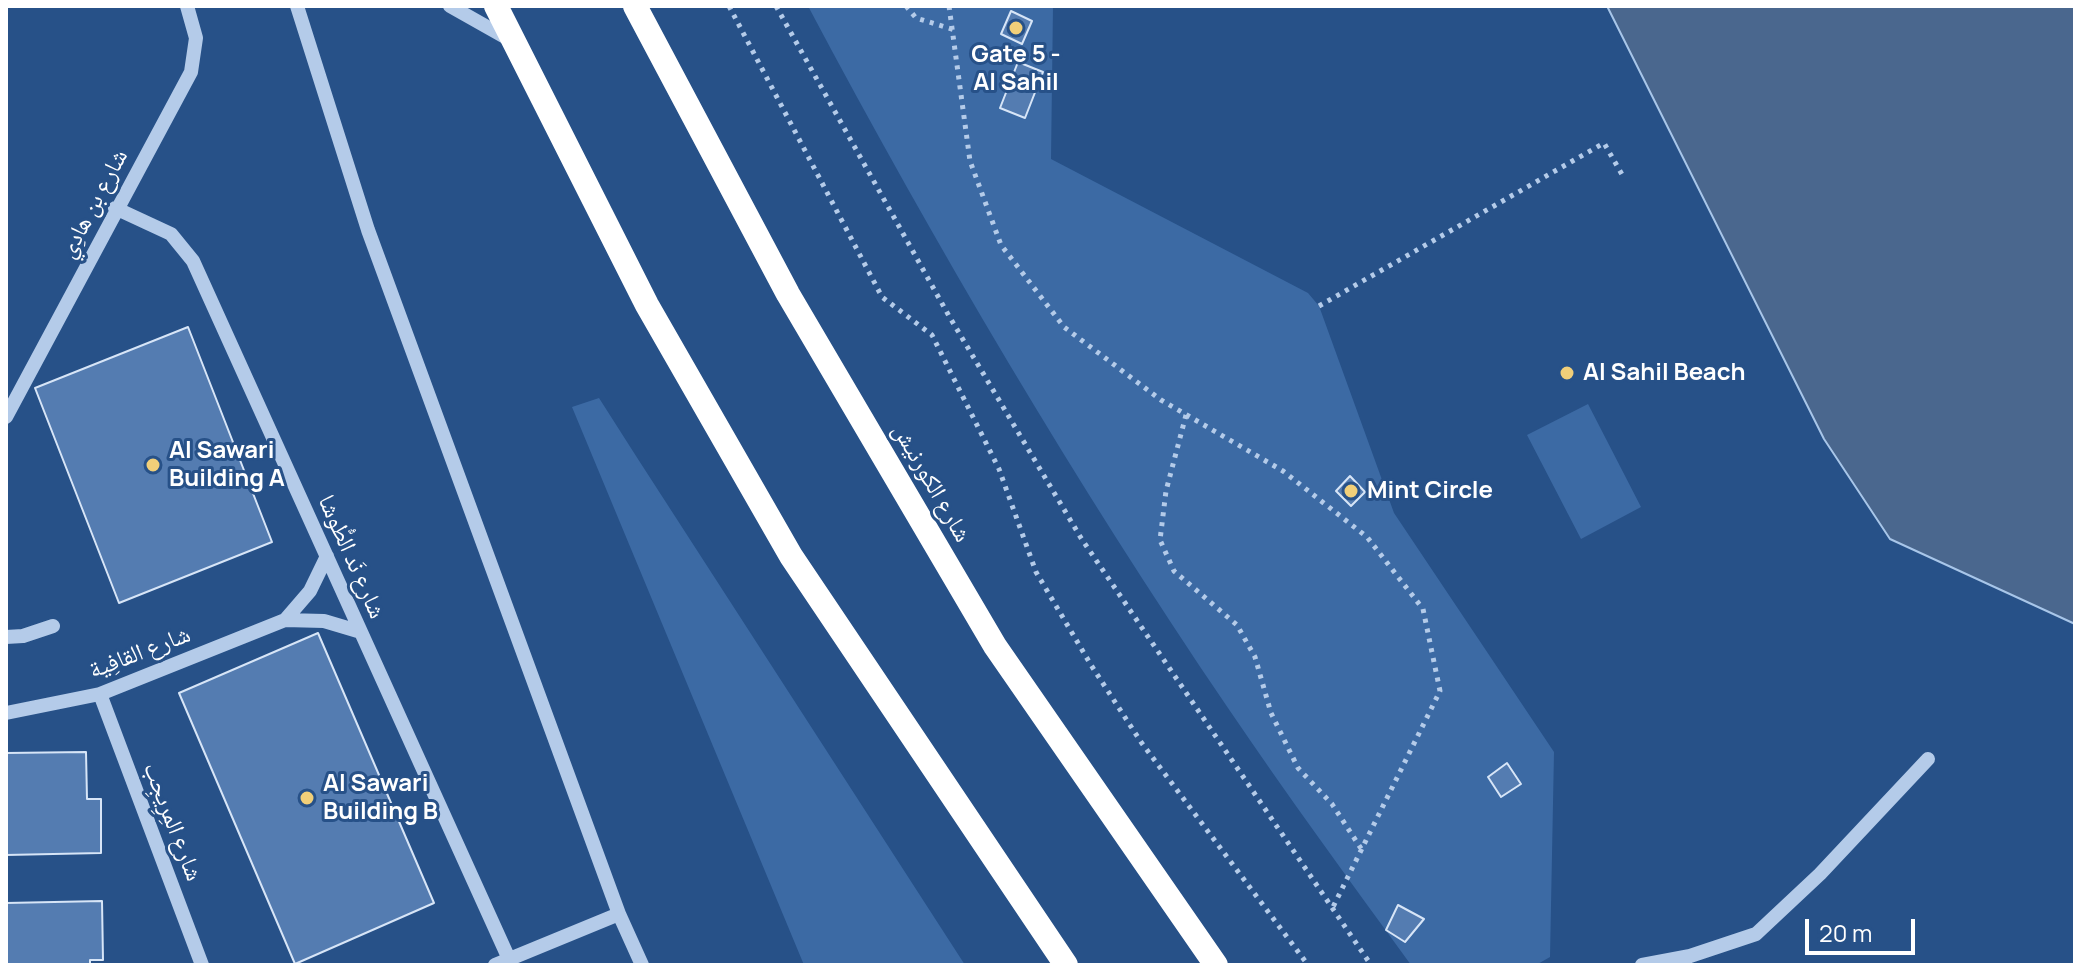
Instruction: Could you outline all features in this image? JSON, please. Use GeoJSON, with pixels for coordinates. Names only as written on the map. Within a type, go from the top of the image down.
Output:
{"type":"FeatureCollection","features":[{"type":"Feature","properties":{"kind":"highway"},"geometry":{"type":"LineString","coordinates":[[496,6],[647,305],[791,556],[1066,965]]}},
{"type":"Feature","properties":{"kind":"highway","name":"شارع الكورنيش"},"geometry":{"type":"LineString","coordinates":[[635,6],[788,294],[995,646],[1216,965]]}},
{"type":"Feature","properties":{"kind":"street","name":"شارع بن هادِي"},"geometry":{"type":"LineString","coordinates":[[6,417],[115,208],[191,72],[196,38],[187,6]]}},
{"type":"Feature","properties":{"kind":"street"},"geometry":{"type":"LineString","coordinates":[[297,6],[368,230],[619,914],[642,965]]}},
{"type":"Feature","properties":{"kind":"street"},"geometry":{"type":"LineString","coordinates":[[450,6],[512,41]]}},
{"type":"Feature","properties":{"kind":"street","name":"شارع نَد الطُّوشا"},"geometry":{"type":"LineString","coordinates":[[115,208],[171,234],[193,261],[361,632],[502,962]]}},
{"type":"Feature","properties":{"kind":"street","name":"شارع القافِية"},"geometry":{"type":"LineString","coordinates":[[285,620],[310,591],[327,556]]}},
{"type":"Feature","properties":{"kind":"street","name":"شارع القافِية"},"geometry":{"type":"LineString","coordinates":[[6,713],[100,694],[285,620],[324,621],[361,632]]}},
{"type":"Feature","properties":{"kind":"street"},"geometry":{"type":"LineString","coordinates":[[6,637],[23,636],[53,626]]}},
{"type":"Feature","properties":{"kind":"street","name":"شارع المِرِيجِب"},"geometry":{"type":"LineString","coordinates":[[100,694],[202,965]]}},
{"type":"Feature","properties":{"kind":"street"},"geometry":{"type":"LineString","coordinates":[[1642,965],[1690,956],[1756,934],[1820,874],[1928,759]]}},
{"type":"Feature","properties":{"kind":"street"},"geometry":{"type":"LineString","coordinates":[[502,962],[619,914]]}},
{"type":"Feature","properties":{"kind":"path"},"geometry":{"type":"LineString","coordinates":[[729,6],[882,297],[932,335],[999,469],[1036,572],[1091,665],[1141,742],[1308,965]]}},
{"type":"Feature","properties":{"kind":"path"},"geometry":{"type":"LineString","coordinates":[[776,6],[941,302],[1081,538],[1331,911],[1371,965]]}},
{"type":"Feature","properties":{"kind":"path"},"geometry":{"type":"LineString","coordinates":[[906,6],[916,18],[955,30]]}},
{"type":"Feature","properties":{"kind":"path"},"geometry":{"type":"LineString","coordinates":[[949,6],[955,30],[970,161],[1001,245],[1064,327],[1186,415],[1283,471],[1367,537],[1423,609],[1440,691],[1331,911]]}},
{"type":"Feature","properties":{"kind":"path"},"geometry":{"type":"LineString","coordinates":[[1319,306],[1604,143],[1624,178]]}},
{"type":"Feature","properties":{"kind":"path"},"geometry":{"type":"LineString","coordinates":[[1186,415],[1166,491],[1160,540],[1174,571],[1237,625],[1255,657],[1271,713],[1298,768],[1332,804],[1362,850]]}},
{"type":"Feature","properties":{"kind":"shaded area"},"geometry":{"type":"Polygon","coordinates":[[[808,6],[1053,6],[1051,159],[1308,293],[1319,306],[1394,513],[1554,752],[1550,957],[1536,965],[1411,965],[1250,741],[1116,537],[957,275],[808,6]]]}},
{"type":"Feature","properties":{"kind":"shaded area"},"geometry":{"type":"Polygon","coordinates":[[[1607,6],[2075,6],[2075,624],[1890,539],[1824,439],[1607,6]]]}},
{"type":"Feature","properties":{"kind":"shaded area"},"geometry":{"type":"Polygon","coordinates":[[[599,398],[965,965],[804,965],[572,407],[599,398]]]}},
{"type":"Feature","properties":{"kind":"shaded area"},"geometry":{"type":"Polygon","coordinates":[[[1588,404],[1641,507],[1581,539],[1527,435],[1588,404]]]}},
{"type":"Feature","properties":{"kind":"building","name":"Gate 5 - Al Sahil"},"geometry":{"type":"Polygon","coordinates":[[[1011,11],[1032,21],[1022,44],[1001,34],[1011,11]]]}},
{"type":"Feature","properties":{"kind":"building"},"geometry":{"type":"Polygon","coordinates":[[[1018,62],[1043,72],[1025,118],[1000,108],[1018,62]]]}},
{"type":"Feature","properties":{"kind":"building","name":"Al Sawari Building A"},"geometry":{"type":"Polygon","coordinates":[[[188,327],[272,542],[119,603],[35,388],[188,327]]]}},
{"type":"Feature","properties":{"kind":"building","name":"Mint Circle"},"geometry":{"type":"Polygon","coordinates":[[[1350,476],[1365,492],[1351,506],[1336,491],[1350,476]]]}},
{"type":"Feature","properties":{"kind":"building","name":"Al Sawari Building B"},"geometry":{"type":"Polygon","coordinates":[[[318,633],[434,903],[295,964],[179,693],[318,633]]]}},
{"type":"Feature","properties":{"kind":"building"},"geometry":{"type":"Polygon","coordinates":[[[86,752],[87,799],[101,799],[101,853],[6,855],[6,753],[86,752]]]}},
{"type":"Feature","properties":{"kind":"building"},"geometry":{"type":"Polygon","coordinates":[[[1507,763],[1521,784],[1501,797],[1488,777],[1507,763]]]}},
{"type":"Feature","properties":{"kind":"building"},"geometry":{"type":"Polygon","coordinates":[[[102,901],[103,960],[90,960],[90,965],[6,965],[6,903],[102,901]]]}},
{"type":"Feature","properties":{"kind":"building"},"geometry":{"type":"Polygon","coordinates":[[[1398,905],[1424,919],[1405,942],[1386,930],[1398,905]]]}},
{"type":"Feature","properties":{"kind":"place","name":"Gate 5 - Al Sahil"},"geometry":{"type":"Point","coordinates":[1016,28]}},
{"type":"Feature","properties":{"kind":"place","name":"Al Sahil Beach"},"geometry":{"type":"Point","coordinates":[1567,373]}},
{"type":"Feature","properties":{"kind":"place","name":"Al Sawari Building A"},"geometry":{"type":"Point","coordinates":[153,465]}},
{"type":"Feature","properties":{"kind":"place","name":"Mint Circle"},"geometry":{"type":"Point","coordinates":[1351,491]}},
{"type":"Feature","properties":{"kind":"place","name":"Al Sawari Building B"},"geometry":{"type":"Point","coordinates":[307,798]}}]}
